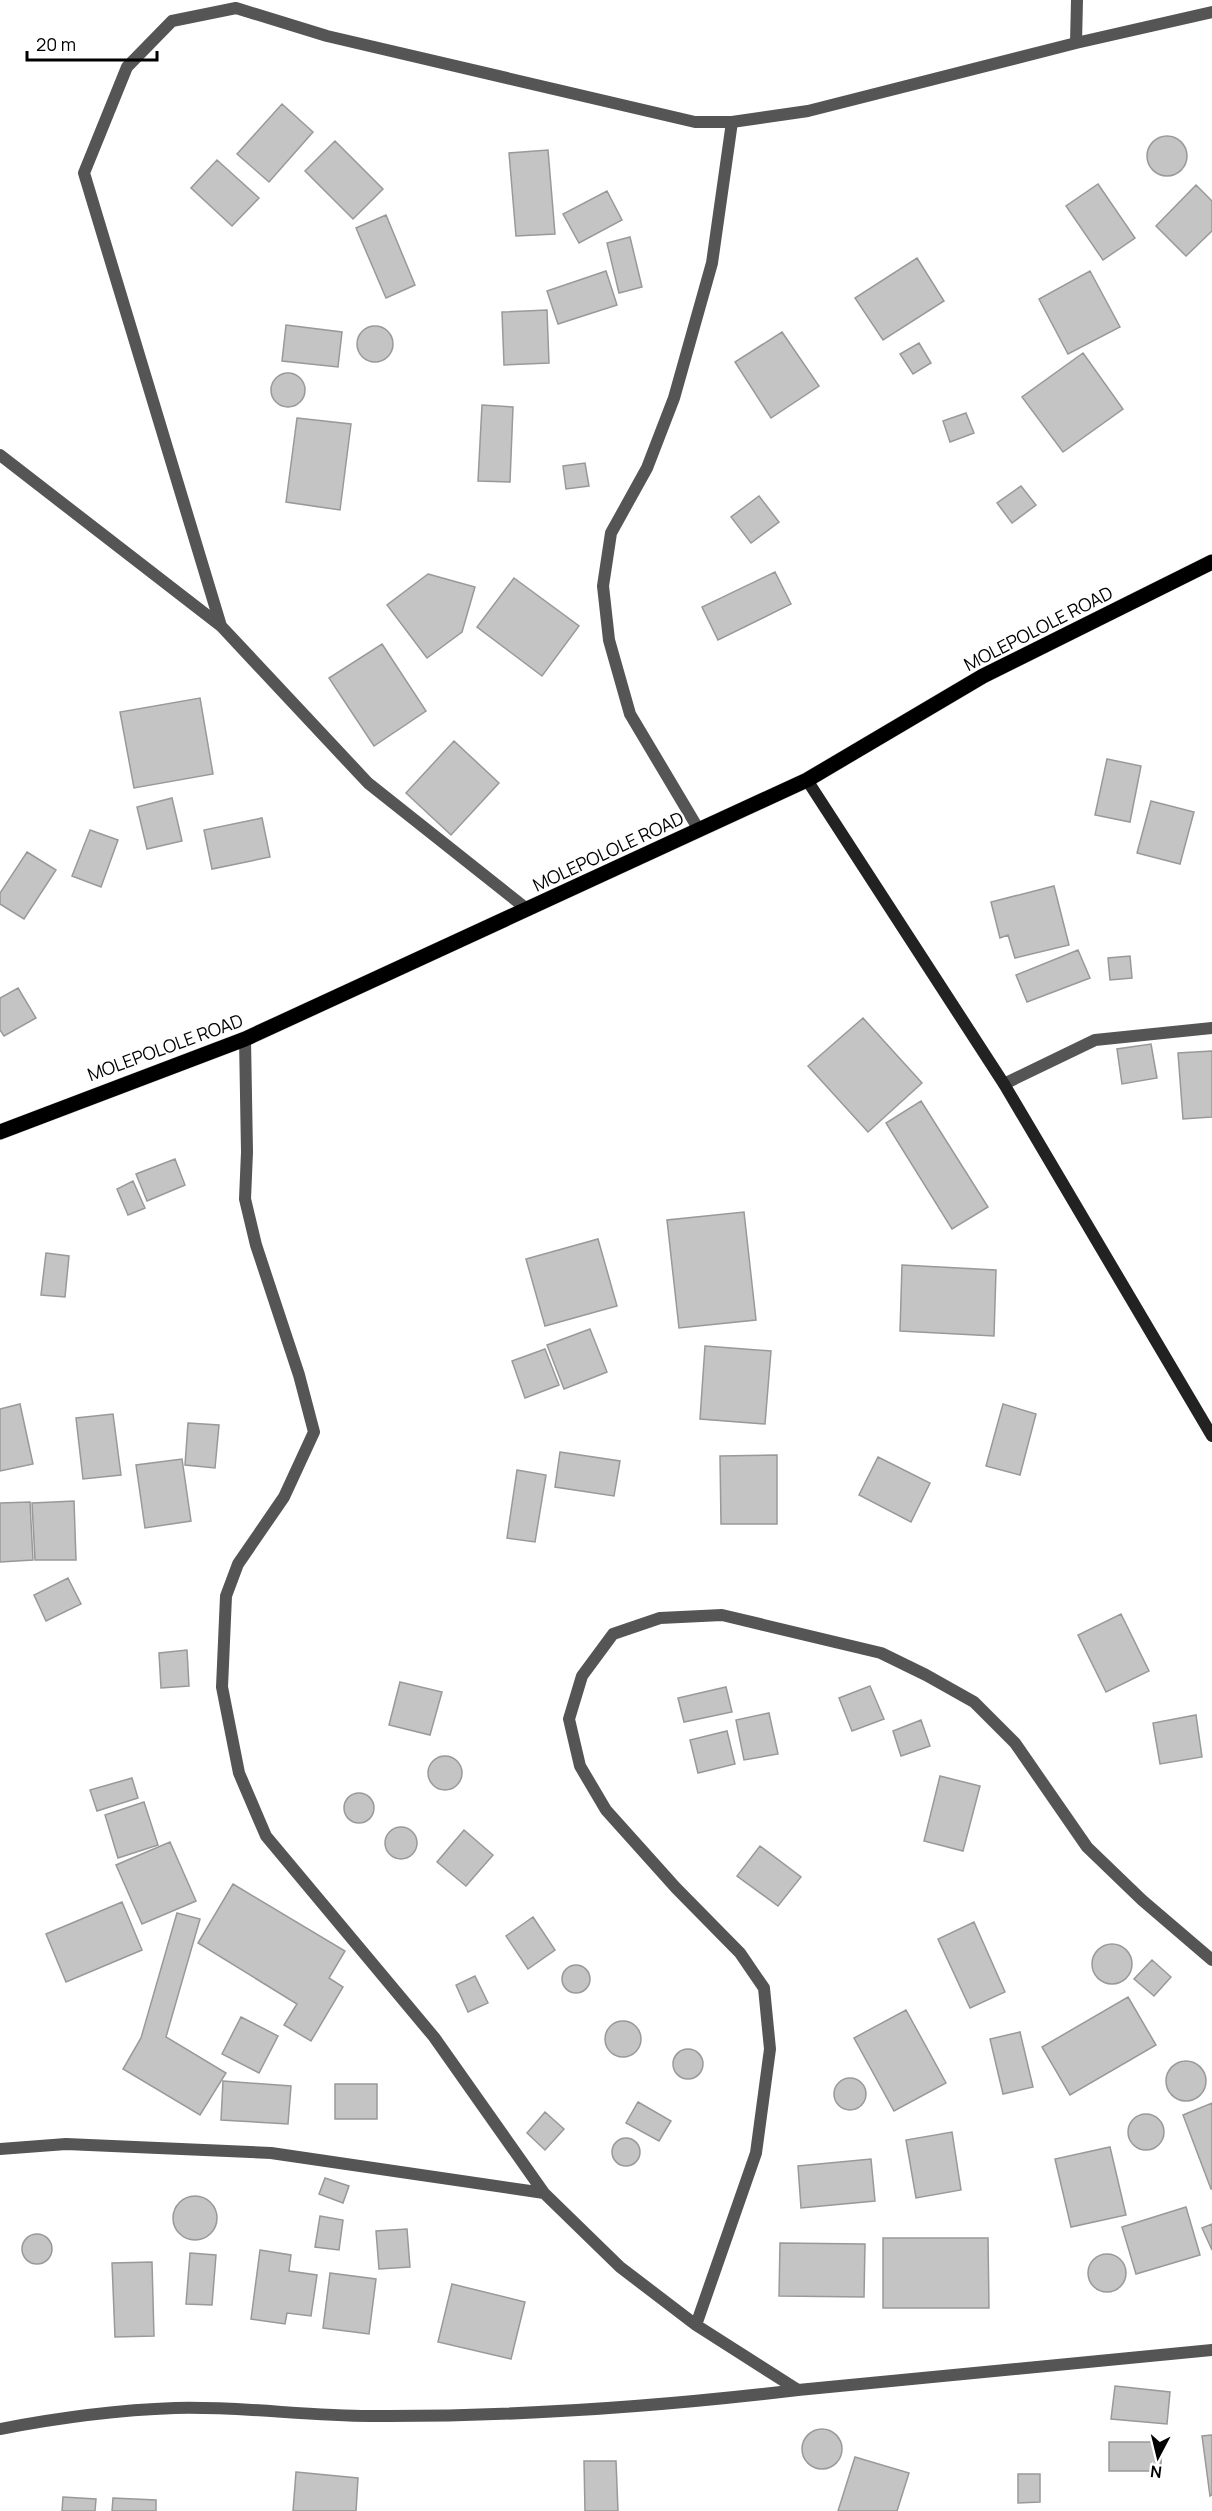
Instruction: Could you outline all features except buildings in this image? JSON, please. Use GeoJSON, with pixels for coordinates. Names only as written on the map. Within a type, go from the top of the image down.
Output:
{"type":"FeatureCollection","features":[{"type":"Feature","properties":{"kind":"main road","name":"MOLEPOLOLE ROAD"},"geometry":{"type":"LineString","coordinates":[[0,1132],[245,1039],[807,780],[983,676],[1212,562]]}},
{"type":"Feature","properties":{"kind":"street"},"geometry":{"type":"LineString","coordinates":[[1076,43],[1077,0]]}},
{"type":"Feature","properties":{"kind":"street"},"geometry":{"type":"LineString","coordinates":[[221,626],[84,173],[128,67],[172,21],[236,8],[327,36],[695,122],[732,122],[808,111],[1076,43],[1212,12]]}},
{"type":"Feature","properties":{"kind":"street"},"geometry":{"type":"LineString","coordinates":[[699,830],[630,714],[609,640],[603,586],[611,533],[646,468],[674,399],[712,263],[732,122]]}},
{"type":"Feature","properties":{"kind":"street"},"geometry":{"type":"LineString","coordinates":[[0,455],[221,626],[368,783],[528,910]]}},
{"type":"Feature","properties":{"kind":"street"},"geometry":{"type":"LineString","coordinates":[[807,780],[1004,1084],[1212,1436]]}},
{"type":"Feature","properties":{"kind":"street"},"geometry":{"type":"LineString","coordinates":[[1004,1084],[1095,1040],[1212,1028]]}},
{"type":"Feature","properties":{"kind":"street"},"geometry":{"type":"LineString","coordinates":[[245,1039],[247,1152],[245,1198],[256,1245],[299,1376],[314,1432],[284,1497],[237,1564],[226,1596],[222,1688],[238,1773],[266,1836],[434,2037],[544,2193],[620,2267],[696,2325],[798,2390]]}},
{"type":"Feature","properties":{"kind":"street"},"geometry":{"type":"LineString","coordinates":[[696,2325],[756,2153],[770,2049],[764,1988],[740,1953],[676,1888],[606,1810],[580,1766],[569,1719],[582,1676],[613,1634],[660,1618],[722,1615],[881,1653],[926,1675],[974,1702],[1015,1743],[1088,1847],[1142,1900],[1212,1960]]}},
{"type":"Feature","properties":{"kind":"street"},"geometry":{"type":"LineString","coordinates":[[0,2149],[66,2144],[271,2153],[544,2193]]}},
{"type":"Feature","properties":{"kind":"street"},"geometry":{"type":"LineString","coordinates":[[0,2429],[41,2421],[175,2408],[368,2416],[545,2414],[687,2403],[1212,2350]]}}]}
